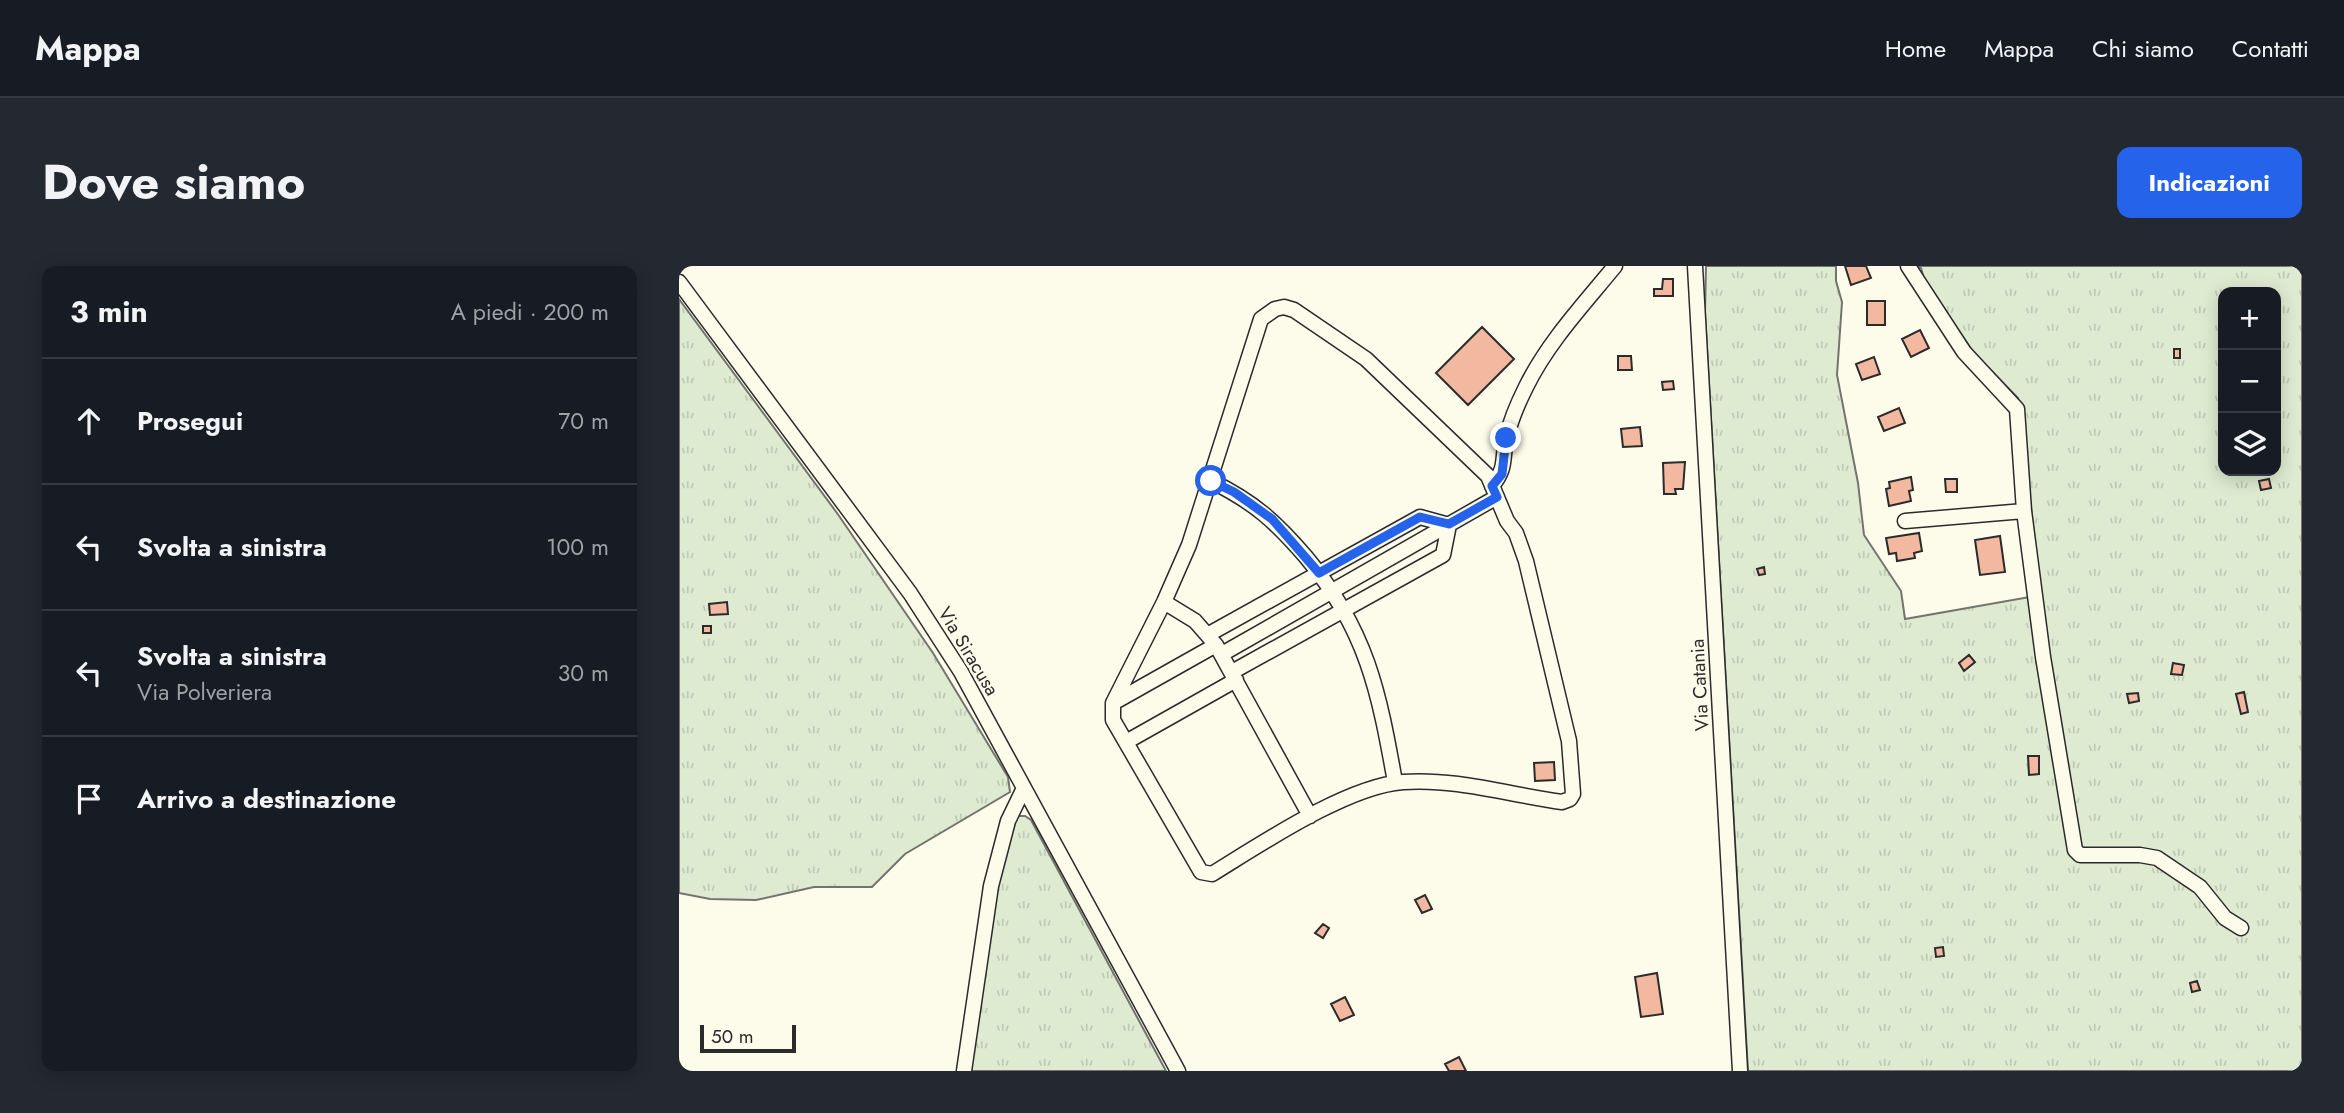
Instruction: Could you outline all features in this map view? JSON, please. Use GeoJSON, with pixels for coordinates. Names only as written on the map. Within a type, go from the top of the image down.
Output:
{"type":"FeatureCollection","features":[{"type":"Feature","properties":{"kind":"street"},"geometry":{"type":"LineString","coordinates":[[1113,704],[1216,645],[1332,590],[1449,524],[1494,492],[1502,474],[1506,438],[1512,418],[1527,384],[1545,355],[1615,266]]}},
{"type":"Feature","properties":{"kind":"street"},"geometry":{"type":"LineString","coordinates":[[1695,266],[1696,296]]}},
{"type":"Feature","properties":{"kind":"street"},"geometry":{"type":"LineString","coordinates":[[1696,296],[1700,266]]}},
{"type":"Feature","properties":{"kind":"street"},"geometry":{"type":"LineString","coordinates":[[1908,266],[1964,352],[2017,409],[2024,511],[2045,669],[2075,850],[2080,855],[2140,855],[2157,858],[2200,887],[2225,918],[2241,928]]}},
{"type":"Feature","properties":{"kind":"street","name":"Via Siracusa"},"geometry":{"type":"LineString","coordinates":[[679,282],[910,593],[961,672],[1178,1071]]}},
{"type":"Feature","properties":{"kind":"street","name":"Via Catania"},"geometry":{"type":"LineString","coordinates":[[1696,296],[1740,1071]]}},
{"type":"Feature","properties":{"kind":"street"},"geometry":{"type":"LineString","coordinates":[[1284,307],[1294,310],[1366,359],[1488,476],[1507,521],[1516,533],[1526,561],[1569,741],[1573,794],[1570,799],[1562,802],[1444,782],[1395,782],[1310,816],[1212,873],[1201,872],[1113,720],[1113,704],[1164,603],[1189,545],[1211,481],[1261,319],[1275,309],[1284,307]]}},
{"type":"Feature","properties":{"kind":"street"},"geometry":{"type":"LineString","coordinates":[[1211,481],[1234,492],[1272,519],[1332,590],[1344,610],[1373,678],[1386,726],[1395,782]]}},
{"type":"Feature","properties":{"kind":"street"},"geometry":{"type":"LineString","coordinates":[[1905,521],[2024,511]]}},
{"type":"Feature","properties":{"kind":"street"},"geometry":{"type":"LineString","coordinates":[[1216,645],[1319,573],[1420,517],[1449,524]]}},
{"type":"Feature","properties":{"kind":"street"},"geometry":{"type":"LineString","coordinates":[[1126,742],[1344,610],[1443,555],[1449,524]]}},
{"type":"Feature","properties":{"kind":"street"},"geometry":{"type":"LineString","coordinates":[[1164,603],[1195,621],[1216,645],[1310,816]]}},
{"type":"Feature","properties":{"kind":"street"},"geometry":{"type":"LineString","coordinates":[[964,1071],[991,886],[1008,821],[1024,788]]}},
{"type":"Feature","properties":{"kind":"green space"},"geometry":{"type":"Polygon","coordinates":[[[1706,266],[1836,266],[1836,281],[1842,302],[1837,375],[1858,483],[1864,535],[1901,591],[1905,619],[2041,595],[2025,434],[2018,398],[1974,353],[1922,278],[1921,268],[1914,266],[2302,266],[2302,1071],[1748,1071],[1705,313],[1706,266]]]}},
{"type":"Feature","properties":{"kind":"green space"},"geometry":{"type":"Polygon","coordinates":[[[679,299],[837,513],[933,653],[1008,777],[1010,792],[905,854],[872,887],[814,887],[756,900],[710,899],[679,893],[679,299]]]}},
{"type":"Feature","properties":{"kind":"green space"},"geometry":{"type":"Polygon","coordinates":[[[1019,816],[1031,820],[1166,1071],[968,1071],[996,888],[1014,820],[1019,816]]]}},
{"type":"Feature","properties":{"kind":"building"},"geometry":{"type":"Polygon","coordinates":[[[1845,266],[1866,266],[1871,278],[1851,285],[1845,266]]]}},
{"type":"Feature","properties":{"kind":"building"},"geometry":{"type":"Polygon","coordinates":[[[1663,279],[1673,279],[1673,296],[1654,296],[1654,289],[1662,289],[1663,279]]]}},
{"type":"Feature","properties":{"kind":"building"},"geometry":{"type":"Polygon","coordinates":[[[1867,301],[1885,301],[1885,325],[1867,325],[1867,301]]]}},
{"type":"Feature","properties":{"kind":"building"},"geometry":{"type":"Polygon","coordinates":[[[1482,327],[1514,359],[1468,405],[1436,373],[1482,327]]]}},
{"type":"Feature","properties":{"kind":"building"},"geometry":{"type":"Polygon","coordinates":[[[1920,330],[1929,348],[1911,357],[1902,339],[1920,330]]]}},
{"type":"Feature","properties":{"kind":"building"},"geometry":{"type":"Polygon","coordinates":[[[2174,349],[2180,349],[2180,358],[2174,358],[2174,349]]]}},
{"type":"Feature","properties":{"kind":"building"},"geometry":{"type":"Polygon","coordinates":[[[1618,356],[1631,356],[1632,370],[1618,370],[1618,356]]]}},
{"type":"Feature","properties":{"kind":"building"},"geometry":{"type":"Polygon","coordinates":[[[1874,357],[1880,374],[1862,380],[1856,364],[1874,357]]]}},
{"type":"Feature","properties":{"kind":"building"},"geometry":{"type":"Polygon","coordinates":[[[1673,381],[1674,389],[1663,390],[1662,382],[1673,381]]]}},
{"type":"Feature","properties":{"kind":"building"},"geometry":{"type":"Polygon","coordinates":[[[1899,408],[1905,423],[1884,431],[1878,417],[1899,408]]]}},
{"type":"Feature","properties":{"kind":"building"},"geometry":{"type":"Polygon","coordinates":[[[1640,427],[1642,446],[1623,447],[1621,429],[1640,427]]]}},
{"type":"Feature","properties":{"kind":"building"},"geometry":{"type":"Polygon","coordinates":[[[1685,462],[1683,489],[1675,489],[1676,494],[1664,494],[1663,463],[1685,462]]]}},
{"type":"Feature","properties":{"kind":"building"},"geometry":{"type":"Polygon","coordinates":[[[1911,477],[1911,501],[1889,506],[1886,489],[1890,488],[1889,482],[1911,477]]]}},
{"type":"Feature","properties":{"kind":"building"},"geometry":{"type":"Polygon","coordinates":[[[1945,479],[1957,479],[1957,492],[1946,492],[1945,479]]]}},
{"type":"Feature","properties":{"kind":"building"},"geometry":{"type":"Polygon","coordinates":[[[2269,479],[2271,488],[2261,490],[2259,481],[2269,479]]]}},
{"type":"Feature","properties":{"kind":"building"},"geometry":{"type":"Polygon","coordinates":[[[1919,533],[1922,551],[1914,553],[1915,558],[1897,561],[1896,553],[1889,554],[1886,538],[1919,533]]]}},
{"type":"Feature","properties":{"kind":"building"},"geometry":{"type":"Polygon","coordinates":[[[2000,536],[2005,572],[1980,575],[1975,540],[2000,536]]]}},
{"type":"Feature","properties":{"kind":"building"},"geometry":{"type":"Polygon","coordinates":[[[1764,567],[1765,574],[1759,575],[1757,569],[1764,567]]]}},
{"type":"Feature","properties":{"kind":"building"},"geometry":{"type":"Polygon","coordinates":[[[727,602],[728,614],[710,615],[709,604],[727,602]]]}},
{"type":"Feature","properties":{"kind":"building"},"geometry":{"type":"Polygon","coordinates":[[[703,626],[711,626],[711,633],[703,633],[703,626]]]}},
{"type":"Feature","properties":{"kind":"building"},"geometry":{"type":"Polygon","coordinates":[[[1969,655],[1975,662],[1964,671],[1959,663],[1969,655]]]}},
{"type":"Feature","properties":{"kind":"building"},"geometry":{"type":"Polygon","coordinates":[[[2173,663],[2184,665],[2182,675],[2171,674],[2173,663]]]}},
{"type":"Feature","properties":{"kind":"building"},"geometry":{"type":"Polygon","coordinates":[[[2244,692],[2248,712],[2241,714],[2236,694],[2244,692]]]}},
{"type":"Feature","properties":{"kind":"building"},"geometry":{"type":"Polygon","coordinates":[[[2138,693],[2139,701],[2129,703],[2127,694],[2138,693]]]}},
{"type":"Feature","properties":{"kind":"building"},"geometry":{"type":"Polygon","coordinates":[[[2028,756],[2039,756],[2039,774],[2029,775],[2028,756]]]}},
{"type":"Feature","properties":{"kind":"building"},"geometry":{"type":"Polygon","coordinates":[[[1554,762],[1555,780],[1535,781],[1534,763],[1554,762]]]}},
{"type":"Feature","properties":{"kind":"building"},"geometry":{"type":"Polygon","coordinates":[[[1425,895],[1432,909],[1422,913],[1415,900],[1425,895]]]}},
{"type":"Feature","properties":{"kind":"building"},"geometry":{"type":"Polygon","coordinates":[[[1323,924],[1329,928],[1323,938],[1315,933],[1323,924]]]}},
{"type":"Feature","properties":{"kind":"building"},"geometry":{"type":"Polygon","coordinates":[[[1943,947],[1944,956],[1936,957],[1935,948],[1943,947]]]}},
{"type":"Feature","properties":{"kind":"building"},"geometry":{"type":"Polygon","coordinates":[[[1657,973],[1663,1014],[1641,1017],[1635,977],[1657,973]]]}},
{"type":"Feature","properties":{"kind":"building"},"geometry":{"type":"Polygon","coordinates":[[[2197,981],[2200,990],[2192,992],[2190,983],[2197,981]]]}},
{"type":"Feature","properties":{"kind":"building"},"geometry":{"type":"Polygon","coordinates":[[[1345,997],[1354,1015],[1340,1021],[1331,1004],[1345,997]]]}},
{"type":"Feature","properties":{"kind":"building"},"geometry":{"type":"Polygon","coordinates":[[[1459,1057],[1466,1071],[1449,1071],[1445,1064],[1459,1057]]]}},
{"type":"Feature","properties":{"kind":"route"},"geometry":{"type":"LineString","coordinates":[[1211,481],[1234,492],[1272,519],[1319,573],[1420,517],[1449,524],[1497,497],[1492,486],[1502,474],[1506,438]]}}]}
